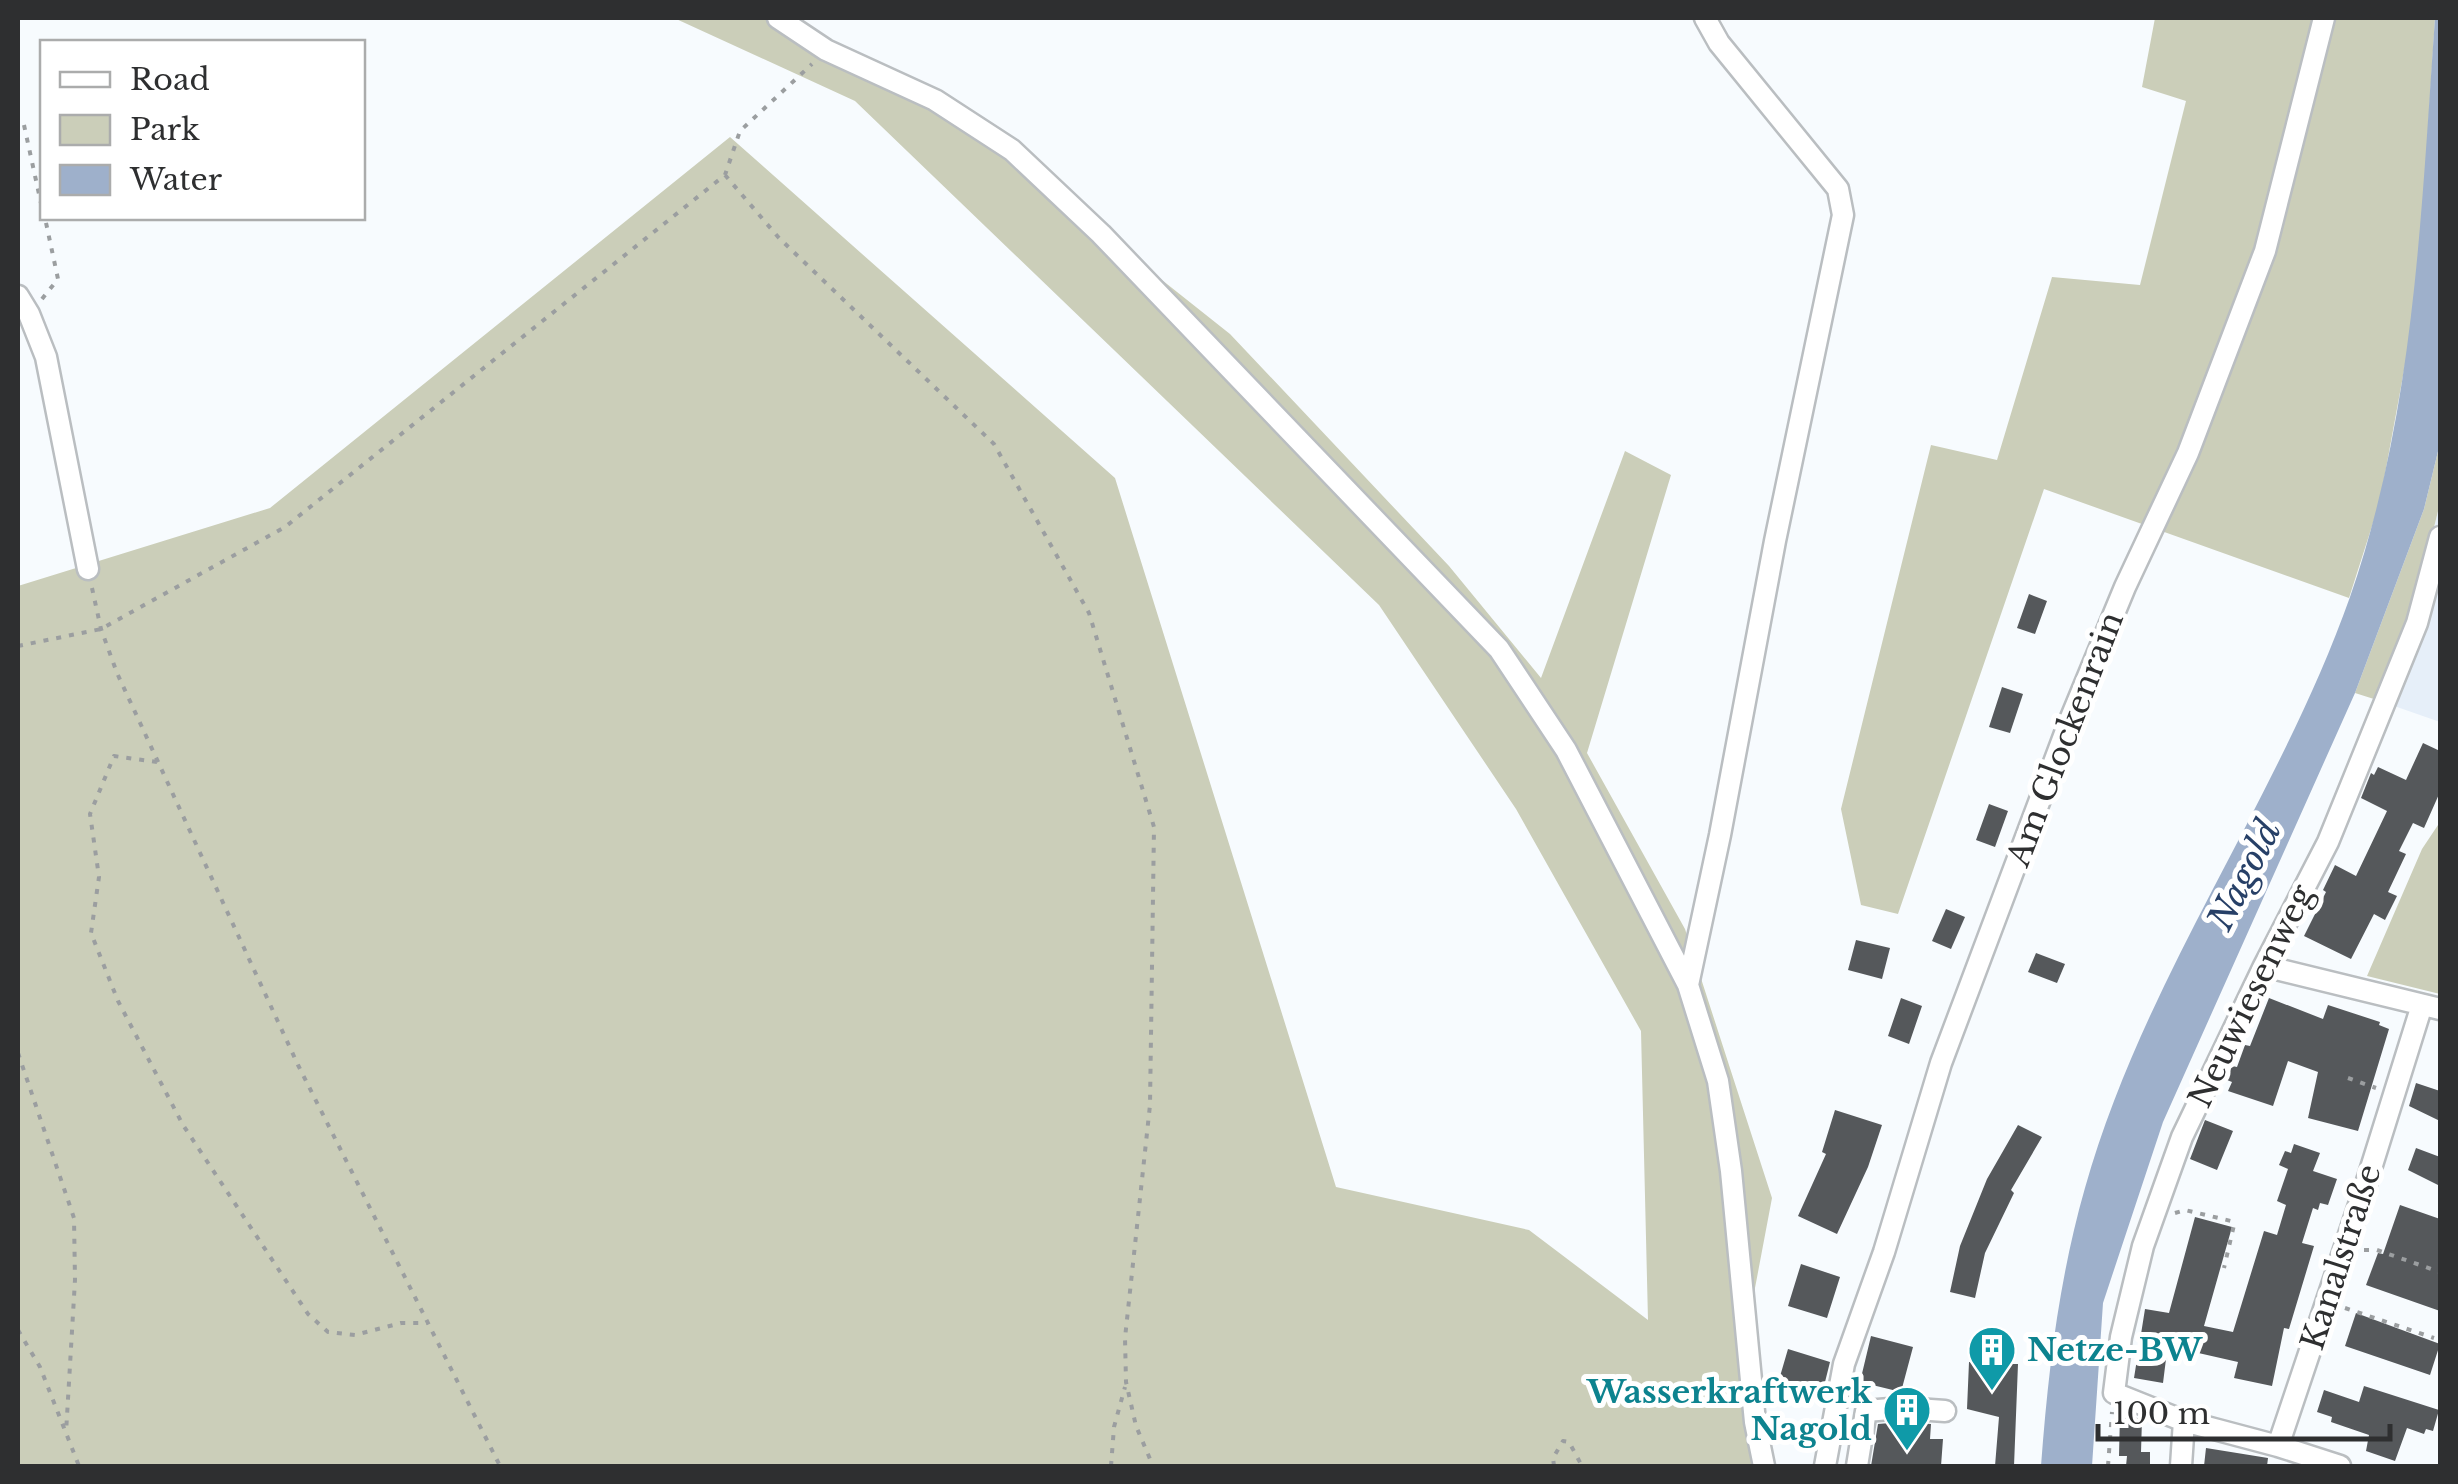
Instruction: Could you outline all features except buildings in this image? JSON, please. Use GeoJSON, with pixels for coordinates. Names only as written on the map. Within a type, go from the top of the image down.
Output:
{"type":"FeatureCollection","features":[{"type":"Feature","properties":{"kind":"street"},"geometry":{"type":"LineString","coordinates":[[778,18],[826,50],[935,100],[1012,150],[1102,234],[1499,649],[1566,750],[1688,985],[1718,1081],[1731,1170],[1754,1422],[1764,1466]]}},
{"type":"Feature","properties":{"kind":"street"},"geometry":{"type":"LineString","coordinates":[[1688,985],[1843,215],[1838,189],[1719,43],[1705,18]]}},
{"type":"Feature","properties":{"kind":"street","name":"Am Glockenrain"},"geometry":{"type":"LineString","coordinates":[[1825,1466],[1844,1364],[1884,1252],[1941,1063],[2070,720],[2125,587],[2188,453],[2266,251],[2324,18]]}},
{"type":"Feature","properties":{"kind":"street"},"geometry":{"type":"LineString","coordinates":[[18,296],[30,314],[46,358],[88,568]]}},
{"type":"Feature","properties":{"kind":"street","name":"Neuwiesenweg"},"geometry":{"type":"LineString","coordinates":[[2114,1393],[2121,1338],[2143,1246],[2182,1137],[2328,842],[2417,623],[2440,537]]}},
{"type":"Feature","properties":{"kind":"street"},"geometry":{"type":"LineString","coordinates":[[2264,966],[2431,1007]]}},
{"type":"Feature","properties":{"kind":"street","name":"Kanalstraße"},"geometry":{"type":"LineString","coordinates":[[2278,1446],[2394,1095],[2431,1007]]}},
{"type":"Feature","properties":{"kind":"street"},"geometry":{"type":"LineString","coordinates":[[2114,1393],[2184,1421],[2340,1466]]}},
{"type":"Feature","properties":{"kind":"street"},"geometry":{"type":"LineString","coordinates":[[1856,1466],[1866,1411],[1902,1408],[1945,1412]]}},
{"type":"Feature","properties":{"kind":"street"},"geometry":{"type":"LineString","coordinates":[[2182,1466],[2184,1421]]}},
{"type":"Feature","properties":{"kind":"path"},"geometry":{"type":"LineString","coordinates":[[18,646],[102,629],[285,527],[724,175],[740,131],[826,50]]}},
{"type":"Feature","properties":{"kind":"path"},"geometry":{"type":"LineString","coordinates":[[24,125],[40,199]]}},
{"type":"Feature","properties":{"kind":"path"},"geometry":{"type":"LineString","coordinates":[[724,175],[779,238],[994,444],[1089,612],[1154,826],[1150,1105],[1125,1338],[1126,1382],[1136,1426],[1152,1466]]}},
{"type":"Feature","properties":{"kind":"path"},"geometry":{"type":"LineString","coordinates":[[30,314],[58,278],[44,220]]}},
{"type":"Feature","properties":{"kind":"path"},"geometry":{"type":"LineString","coordinates":[[88,568],[117,673],[157,762],[298,1066],[500,1466]]}},
{"type":"Feature","properties":{"kind":"path"},"geometry":{"type":"LineString","coordinates":[[157,762],[114,756],[90,814],[99,877],[91,933],[118,1001],[183,1125],[308,1314],[328,1332],[355,1336],[402,1323],[427,1323]]}},
{"type":"Feature","properties":{"kind":"path"},"geometry":{"type":"LineString","coordinates":[[18,1054],[74,1218],[76,1280],[66,1433]]}},
{"type":"Feature","properties":{"kind":"path"},"geometry":{"type":"LineString","coordinates":[[2348,1078],[2394,1095]]}},
{"type":"Feature","properties":{"kind":"path"},"geometry":{"type":"LineString","coordinates":[[2155,1211],[2171,1214],[2185,1210],[2231,1221],[2234,1225],[2224,1268]]}},
{"type":"Feature","properties":{"kind":"path"},"geometry":{"type":"LineString","coordinates":[[2346,1244],[2377,1250],[2440,1272]]}},
{"type":"Feature","properties":{"kind":"path"},"geometry":{"type":"LineString","coordinates":[[2326,1302],[2434,1338]]}},
{"type":"Feature","properties":{"kind":"path"},"geometry":{"type":"LineString","coordinates":[[18,1330],[40,1367],[79,1466]]}},
{"type":"Feature","properties":{"kind":"path"},"geometry":{"type":"LineString","coordinates":[[1111,1466],[1114,1427],[1126,1382]]}},
{"type":"Feature","properties":{"kind":"path"},"geometry":{"type":"LineString","coordinates":[[2108,1466],[2114,1393]]}},
{"type":"Feature","properties":{"kind":"path"},"geometry":{"type":"LineString","coordinates":[[1554,1466],[1563,1441],[1569,1442],[1582,1466]]}},
{"type":"Feature","properties":{"kind":"shaded area"},"geometry":{"type":"Polygon","coordinates":[[[2440,503],[2440,722],[2377,700],[2421,580],[2440,503]]]}},
{"type":"Feature","properties":{"kind":"green space"},"geometry":{"type":"Polygon","coordinates":[[[674,18],[778,18],[935,100],[1230,334],[1449,566],[1541,678],[1625,451],[1671,475],[1587,753],[1685,929],[1772,1198],[1755,1288],[1749,1399],[1763,1466],[18,1466],[18,586],[270,508],[730,137],[1115,478],[1336,1187],[1529,1230],[1648,1320],[1641,1031],[1516,809],[1379,605],[855,101],[674,18]]]}},
{"type":"Feature","properties":{"kind":"green space"},"geometry":{"type":"Polygon","coordinates":[[[2155,18],[2435,18],[2412,327],[2380,501],[2349,598],[2044,489],[1898,914],[1861,905],[1841,809],[1931,445],[1997,460],[2052,277],[2140,285],[2186,101],[2142,87],[2155,18]]]}},
{"type":"Feature","properties":{"kind":"green space"},"geometry":{"type":"Polygon","coordinates":[[[2440,443],[2440,503],[2421,580],[2377,700],[2355,693],[2424,509],[2440,443]]]}},
{"type":"Feature","properties":{"kind":"green space"},"geometry":{"type":"Polygon","coordinates":[[[2440,822],[2440,994],[2367,976],[2422,849],[2440,822]]]}},
{"type":"Feature","properties":{"kind":"water","name":"Nagold"},"geometry":{"type":"Polygon","coordinates":[[[2435,18],[2440,18],[2440,443],[2424,509],[2355,693],[2163,1122],[2103,1303],[2092,1466],[2041,1466],[2063,1281],[2097,1147],[2170,974],[2325,662],[2372,526],[2389,455],[2412,310],[2435,18]]]}},
{"type":"Feature","properties":{"kind":"place","name":"Netze-BW"},"geometry":{"type":"Point","coordinates":[1992,1392]}},
{"type":"Feature","properties":{"kind":"place","name":"Wasserkraftwerk Nagold"},"geometry":{"type":"Point","coordinates":[1907,1452]}}]}
